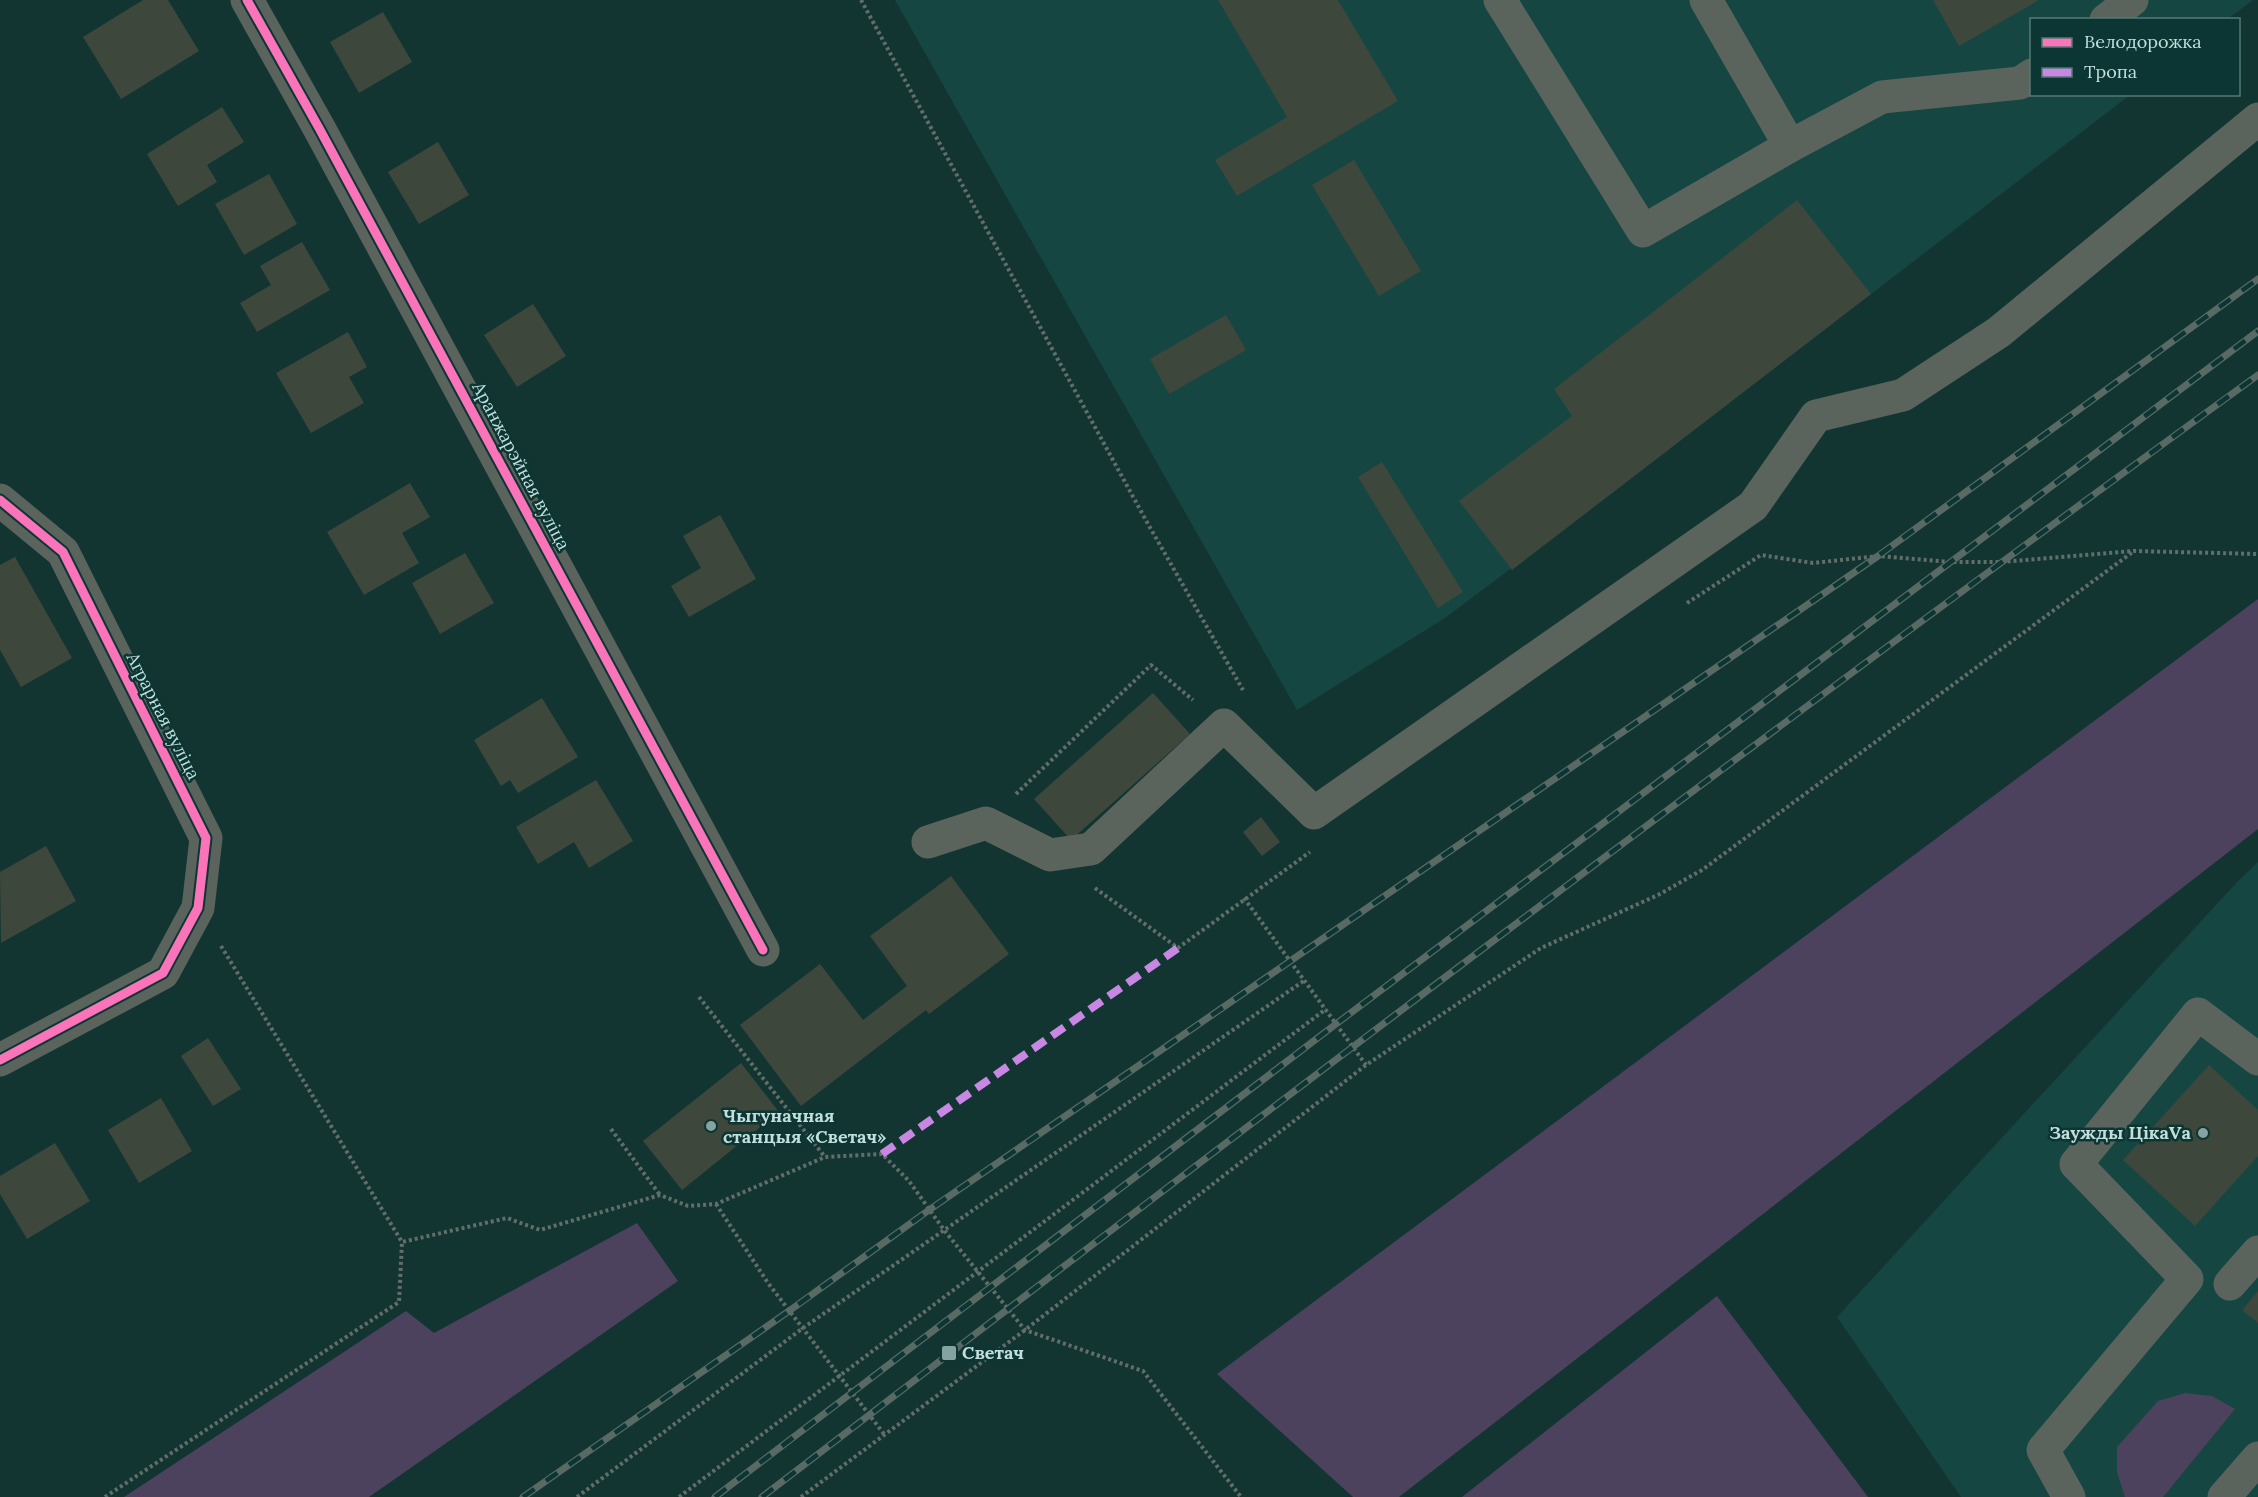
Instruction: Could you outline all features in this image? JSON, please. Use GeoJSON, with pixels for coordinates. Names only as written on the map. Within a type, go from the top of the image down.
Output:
{"type":"FeatureCollection","features":[{"type":"Feature","properties":{"kind":"street","name":"Аранжарэйная вуліца"},"geometry":{"type":"LineString","coordinates":[[247,0],[319,128],[763,950]]}},
{"type":"Feature","properties":{"kind":"street"},"geometry":{"type":"LineString","coordinates":[[1500,0],[1643,231],[1882,96],[2020,83],[2030,76]]}},
{"type":"Feature","properties":{"kind":"street"},"geometry":{"type":"LineString","coordinates":[[1706,0],[1790,146]]}},
{"type":"Feature","properties":{"kind":"street"},"geometry":{"type":"LineString","coordinates":[[2109,18],[2132,0]]}},
{"type":"Feature","properties":{"kind":"street"},"geometry":{"type":"LineString","coordinates":[[928,842],[986,823],[1050,855],[1091,849],[1224,725],[1314,813],[1753,506],[1816,416],[1903,395],[1999,332],[2258,119]]}},
{"type":"Feature","properties":{"kind":"street","name":"Аграрная вуліца"},"geometry":{"type":"LineString","coordinates":[[0,500],[63,552],[206,838],[198,908],[163,973],[0,1060]]}},
{"type":"Feature","properties":{"kind":"street"},"geometry":{"type":"LineString","coordinates":[[2069,1497],[2043,1450],[2187,1279],[2076,1164],[2198,1014],[2258,1059]]}},
{"type":"Feature","properties":{"kind":"street"},"geometry":{"type":"LineString","coordinates":[[2230,1284],[2258,1252]]}},
{"type":"Feature","properties":{"kind":"street"},"geometry":{"type":"LineString","coordinates":[[2224,1497],[2258,1458]]}},
{"type":"Feature","properties":{"kind":"path"},"geometry":{"type":"LineString","coordinates":[[861,0],[1148,524],[1249,700]]}},
{"type":"Feature","properties":{"kind":"path"},"geometry":{"type":"LineString","coordinates":[[1681,607],[1761,555],[1813,563],[1878,556],[1951,562],[2000,562],[2134,550],[2258,554]]}},
{"type":"Feature","properties":{"kind":"path"},"geometry":{"type":"LineString","coordinates":[[801,1497],[1025,1330],[1366,1065],[1541,948],[1658,895],[1702,870],[2134,550]]}},
{"type":"Feature","properties":{"kind":"path"},"geometry":{"type":"LineString","coordinates":[[986,823],[1151,665],[1224,725]]}},
{"type":"Feature","properties":{"kind":"path"},"geometry":{"type":"LineString","coordinates":[[1050,855],[1178,948],[1333,835],[1314,813]]}},
{"type":"Feature","properties":{"kind":"path"},"geometry":{"type":"LineString","coordinates":[[1244,898],[1366,1065]]}},
{"type":"Feature","properties":{"kind":"path"},"geometry":{"type":"LineString","coordinates":[[105,1497],[399,1302],[402,1242],[198,908]]}},
{"type":"Feature","properties":{"kind":"path"},"geometry":{"type":"LineString","coordinates":[[577,1497],[803,1328],[1305,980]]}},
{"type":"Feature","properties":{"kind":"path"},"geometry":{"type":"LineString","coordinates":[[699,997],[825,1156]]}},
{"type":"Feature","properties":{"kind":"path"},"geometry":{"type":"LineString","coordinates":[[679,1497],[1326,1009]]}},
{"type":"Feature","properties":{"kind":"path"},"geometry":{"type":"LineString","coordinates":[[611,1129],[660,1195],[688,1206],[716,1204],[825,1156],[882,1154],[909,1181],[944,1230],[1025,1330],[1143,1371],[1241,1497]]}},
{"type":"Feature","properties":{"kind":"path"},"geometry":{"type":"LineString","coordinates":[[402,1242],[507,1218],[540,1230],[660,1195]]}},
{"type":"Feature","properties":{"kind":"path"},"geometry":{"type":"LineString","coordinates":[[716,1204],[768,1283],[884,1434]]}},
{"type":"Feature","properties":{"kind":"shaded area"},"geometry":{"type":"Polygon","coordinates":[[[895,0],[2253,0],[2229,18],[2030,18],[2030,96],[2129,96],[1624,484],[1445,618],[1297,710],[895,0]]]}},
{"type":"Feature","properties":{"kind":"shaded area"},"geometry":{"type":"Polygon","coordinates":[[[2258,599],[2258,829],[1399,1497],[1353,1497],[1217,1374],[2258,599]]]}},
{"type":"Feature","properties":{"kind":"shaded area"},"geometry":{"type":"Polygon","coordinates":[[[2258,862],[2258,1497],[1961,1497],[1837,1317],[2258,862]]]}},
{"type":"Feature","properties":{"kind":"shaded area"},"geometry":{"type":"Polygon","coordinates":[[[637,1223],[678,1281],[369,1497],[124,1497],[406,1311],[434,1333],[637,1223]]]}},
{"type":"Feature","properties":{"kind":"shaded area"},"geometry":{"type":"Polygon","coordinates":[[[1717,1296],[1868,1497],[1462,1497],[1717,1296]]]}},
{"type":"Feature","properties":{"kind":"shaded area"},"geometry":{"type":"Polygon","coordinates":[[[2185,1393],[2212,1396],[2235,1409],[2163,1497],[2125,1497],[2117,1472],[2117,1447],[2158,1401],[2185,1393]]]}},
{"type":"Feature","properties":{"kind":"building"},"geometry":{"type":"Polygon","coordinates":[[[143,0],[168,0],[199,51],[121,99],[83,37],[143,0]]]}},
{"type":"Feature","properties":{"kind":"building"},"geometry":{"type":"Polygon","coordinates":[[[1218,0],[1338,0],[1398,101],[1237,196],[1215,160],[1287,117],[1218,0]]]}},
{"type":"Feature","properties":{"kind":"building"},"geometry":{"type":"Polygon","coordinates":[[[1933,0],[2039,0],[1959,46],[1933,0]]]}},
{"type":"Feature","properties":{"kind":"building"},"geometry":{"type":"Polygon","coordinates":[[[383,12],[412,62],[359,93],[330,42],[383,12]]]}},
{"type":"Feature","properties":{"kind":"building"},"geometry":{"type":"Polygon","coordinates":[[[222,107],[244,142],[207,165],[217,182],[178,206],[147,154],[222,107]]]}},
{"type":"Feature","properties":{"kind":"building"},"geometry":{"type":"Polygon","coordinates":[[[438,142],[469,195],[419,224],[388,172],[438,142]]]}},
{"type":"Feature","properties":{"kind":"building"},"geometry":{"type":"Polygon","coordinates":[[[1354,160],[1421,271],[1379,296],[1312,185],[1354,160]]]}},
{"type":"Feature","properties":{"kind":"building"},"geometry":{"type":"Polygon","coordinates":[[[269,174],[297,224],[244,255],[215,204],[269,174]]]}},
{"type":"Feature","properties":{"kind":"building"},"geometry":{"type":"Polygon","coordinates":[[[1797,200],[1871,294],[1512,570],[1459,501],[1572,416],[1554,389],[1797,200]]]}},
{"type":"Feature","properties":{"kind":"building"},"geometry":{"type":"Polygon","coordinates":[[[302,242],[330,290],[257,332],[240,303],[271,285],[260,266],[302,242]]]}},
{"type":"Feature","properties":{"kind":"building"},"geometry":{"type":"Polygon","coordinates":[[[533,304],[566,356],[517,387],[484,335],[533,304]]]}},
{"type":"Feature","properties":{"kind":"building"},"geometry":{"type":"Polygon","coordinates":[[[1226,315],[1246,350],[1169,394],[1150,359],[1226,315]]]}},
{"type":"Feature","properties":{"kind":"building"},"geometry":{"type":"Polygon","coordinates":[[[348,332],[367,367],[349,377],[364,403],[311,433],[276,373],[348,332]]]}},
{"type":"Feature","properties":{"kind":"building"},"geometry":{"type":"Polygon","coordinates":[[[1382,462],[1463,592],[1438,608],[1358,477],[1382,462]]]}},
{"type":"Feature","properties":{"kind":"building"},"geometry":{"type":"Polygon","coordinates":[[[410,483],[430,517],[402,533],[419,563],[364,595],[327,532],[410,483]]]}},
{"type":"Feature","properties":{"kind":"building"},"geometry":{"type":"Polygon","coordinates":[[[720,515],[756,579],[689,617],[671,586],[701,568],[683,536],[720,515]]]}},
{"type":"Feature","properties":{"kind":"building"},"geometry":{"type":"Polygon","coordinates":[[[465,553],[494,603],[440,634],[412,583],[465,553]]]}},
{"type":"Feature","properties":{"kind":"building"},"geometry":{"type":"Polygon","coordinates":[[[15,557],[72,658],[21,687],[0,650],[0,565],[15,557]]]}},
{"type":"Feature","properties":{"kind":"building"},"geometry":{"type":"Polygon","coordinates":[[[1153,693],[1190,734],[1071,840],[1034,799],[1153,693]]]}},
{"type":"Feature","properties":{"kind":"building"},"geometry":{"type":"Polygon","coordinates":[[[542,698],[578,757],[518,793],[510,780],[501,786],[474,740],[542,698]]]}},
{"type":"Feature","properties":{"kind":"building"},"geometry":{"type":"Polygon","coordinates":[[[596,780],[633,841],[589,868],[574,842],[538,864],[516,827],[596,780]]]}},
{"type":"Feature","properties":{"kind":"building"},"geometry":{"type":"Polygon","coordinates":[[[1261,817],[1280,842],[1262,856],[1243,832],[1261,817]]]}},
{"type":"Feature","properties":{"kind":"building"},"geometry":{"type":"Polygon","coordinates":[[[46,846],[76,901],[1,943],[0,872],[46,846]]]}},
{"type":"Feature","properties":{"kind":"building"},"geometry":{"type":"Polygon","coordinates":[[[951,876],[1009,954],[929,1014],[926,1010],[801,1106],[740,1025],[820,964],[863,1020],[907,986],[870,936],[951,876]]]}},
{"type":"Feature","properties":{"kind":"building"},"geometry":{"type":"Polygon","coordinates":[[[208,1038],[241,1089],[213,1106],[181,1056],[208,1038]]]}},
{"type":"Feature","properties":{"kind":"building","name":"Чыгуначная станцыя «Светач»"},"geometry":{"type":"Polygon","coordinates":[[[741,1063],[779,1112],[682,1190],[643,1141],[741,1063]]]}},
{"type":"Feature","properties":{"kind":"building","name":"Заужды ЦікаVа"},"geometry":{"type":"Polygon","coordinates":[[[2209,1065],[2258,1110],[2258,1156],[2195,1226],[2123,1160],[2209,1065]]]}},
{"type":"Feature","properties":{"kind":"building"},"geometry":{"type":"Polygon","coordinates":[[[161,1098],[192,1151],[139,1183],[108,1130],[161,1098]]]}},
{"type":"Feature","properties":{"kind":"building"},"geometry":{"type":"Polygon","coordinates":[[[55,1143],[90,1201],[27,1239],[0,1194],[0,1176],[55,1143]]]}},
{"type":"Feature","properties":{"kind":"building"},"geometry":{"type":"Polygon","coordinates":[[[2258,1291],[2258,1323],[2242,1310],[2258,1291]]]}},
{"type":"Feature","properties":{"kind":"railway"},"geometry":{"type":"LineString","coordinates":[[523,1497],[929,1210],[1878,556],[2258,279]]}},
{"type":"Feature","properties":{"kind":"railway"},"geometry":{"type":"LineString","coordinates":[[715,1497],[1336,1024],[2258,331]]}},
{"type":"Feature","properties":{"kind":"railway"},"geometry":{"type":"LineString","coordinates":[[762,1497],[1506,931],[1881,651],[2258,375]]}},
{"type":"Feature","properties":{"kind":"marked path"},"geometry":{"type":"LineString","coordinates":[[882,1154],[1178,948]]}},
{"type":"Feature","properties":{"kind":"cycle path"},"geometry":{"type":"LineString","coordinates":[[247,0],[319,128],[763,950]]}},
{"type":"Feature","properties":{"kind":"cycle path"},"geometry":{"type":"LineString","coordinates":[[0,500],[63,552],[206,838],[198,908],[163,973],[0,1060]]}},
{"type":"Feature","properties":{"kind":"place","name":"Чыгуначная станцыя «Светач»"},"geometry":{"type":"Point","coordinates":[711,1126]}},
{"type":"Feature","properties":{"kind":"place","name":"Заужды ЦікаVа"},"geometry":{"type":"Point","coordinates":[2203,1133]}},
{"type":"Feature","properties":{"kind":"place","name":"Светач"},"geometry":{"type":"Point","coordinates":[949,1353]}}]}
